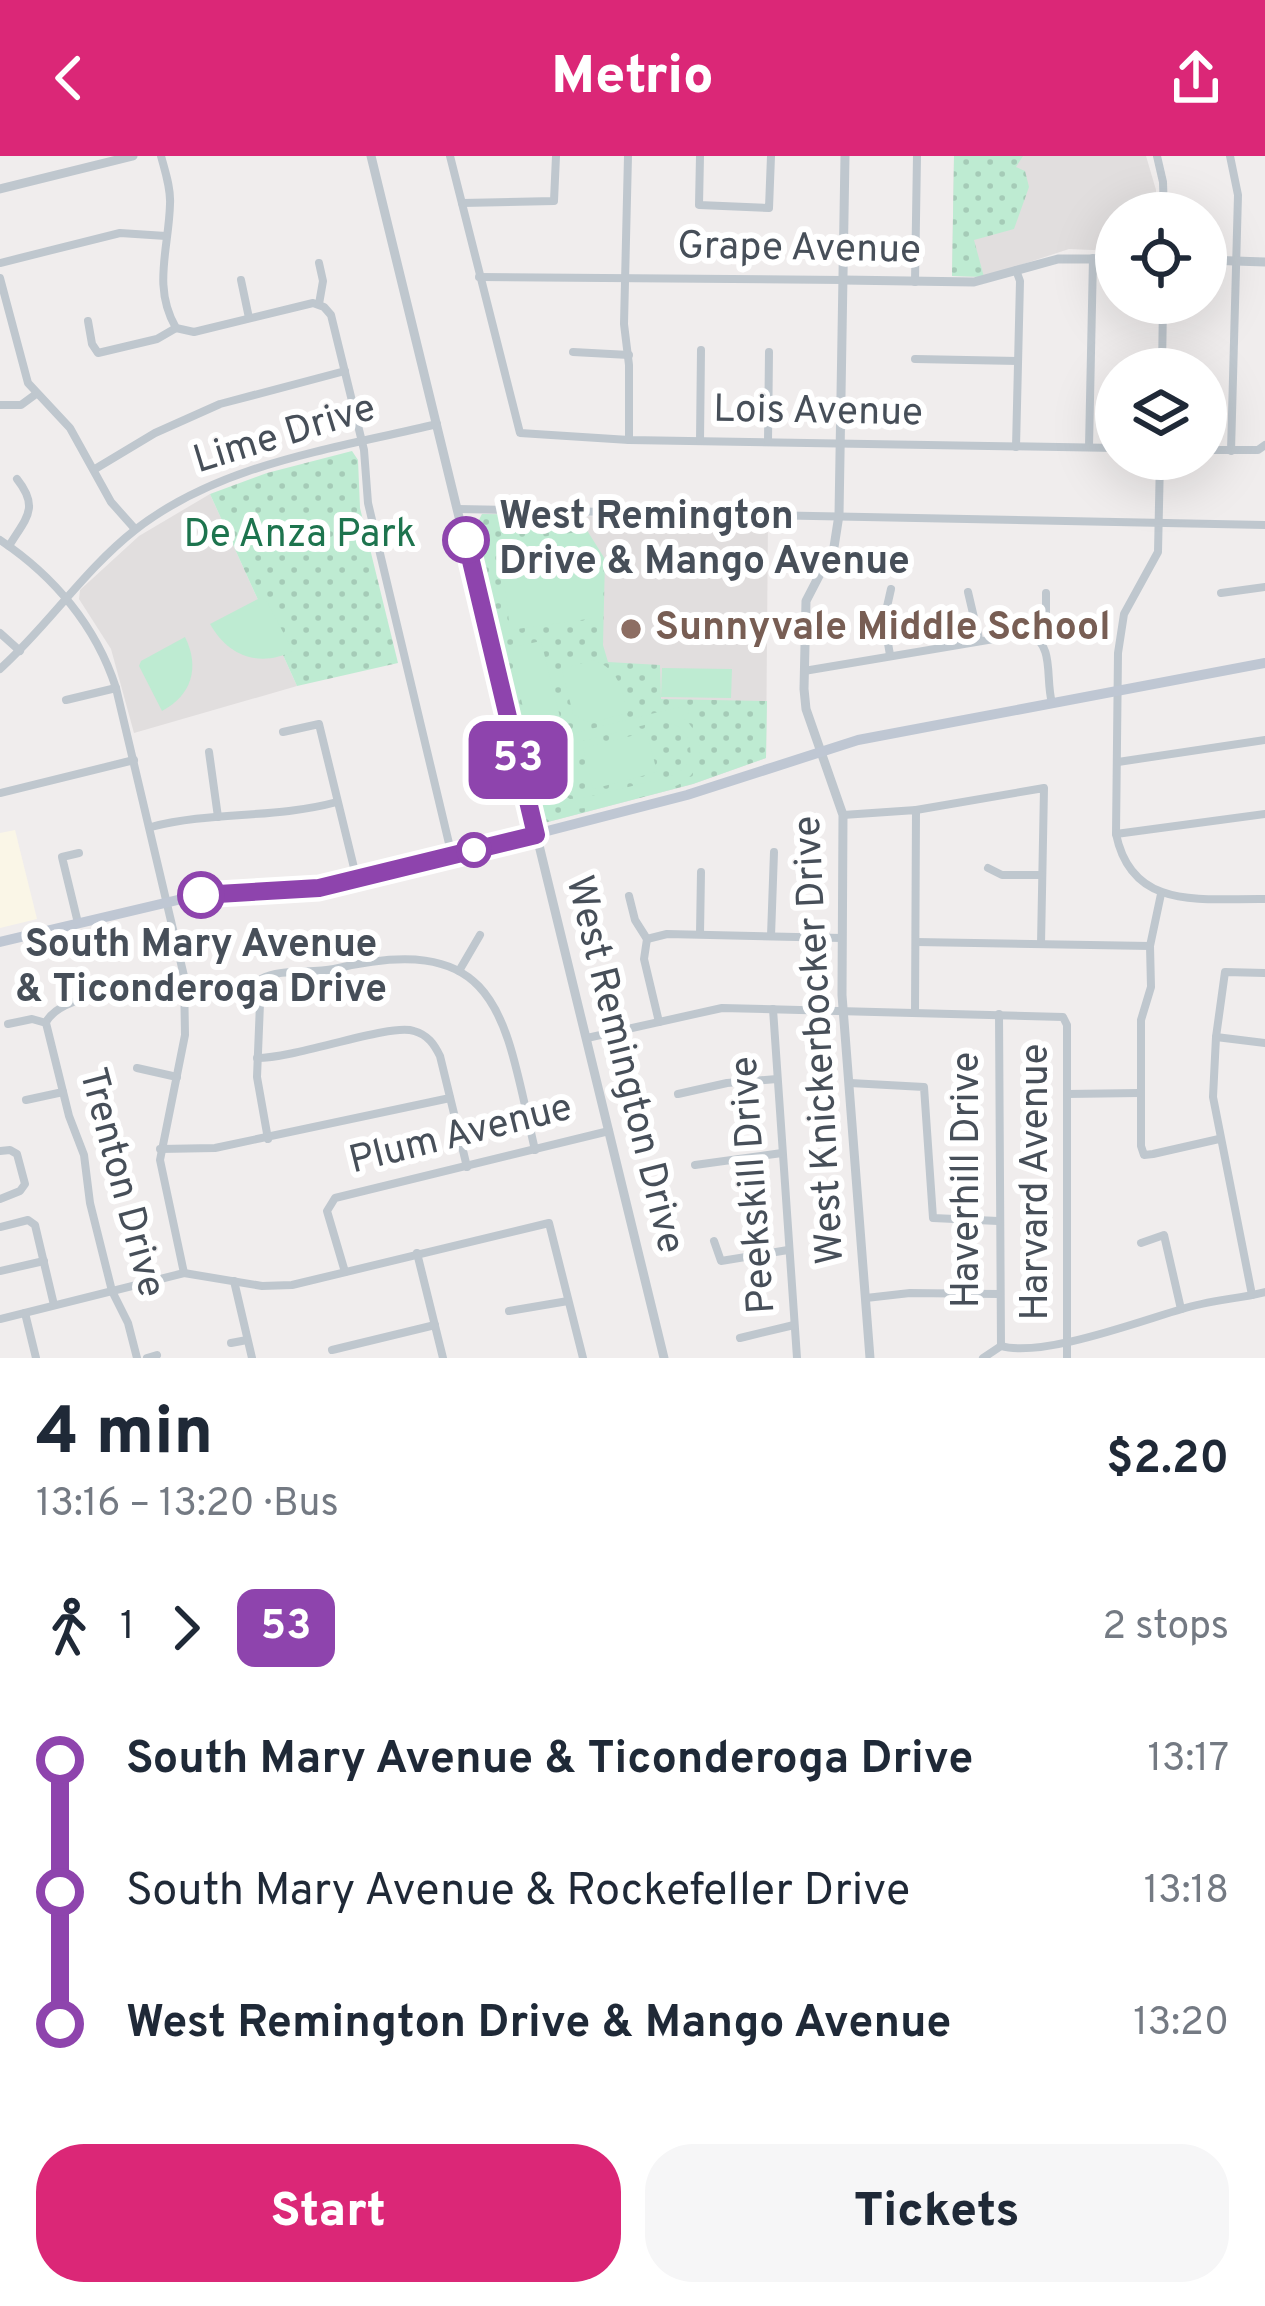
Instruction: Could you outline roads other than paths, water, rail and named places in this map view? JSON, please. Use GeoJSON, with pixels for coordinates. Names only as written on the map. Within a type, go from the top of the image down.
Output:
{"type":"FeatureCollection","features":[{"type":"Feature","properties":{"kind":"main road"},"geometry":{"type":"LineString","coordinates":[[0,942],[203,894],[319,888],[357,880],[687,795],[820,750],[907,729],[1265,663]]}},
{"type":"Feature","properties":{"kind":"street"},"geometry":{"type":"LineString","coordinates":[[0,189],[133,156]]}},
{"type":"Feature","properties":{"kind":"street"},"geometry":{"type":"LineString","coordinates":[[161,156],[170,195],[162,286],[167,313],[176,328]]}},
{"type":"Feature","properties":{"kind":"street","name":"West Remington Drive"},"geometry":{"type":"LineString","coordinates":[[371,156],[664,1358]]}},
{"type":"Feature","properties":{"kind":"street"},"geometry":{"type":"LineString","coordinates":[[450,156],[479,277]]}},
{"type":"Feature","properties":{"kind":"street"},"geometry":{"type":"LineString","coordinates":[[462,203],[554,201],[556,156]]}},
{"type":"Feature","properties":{"kind":"street"},"geometry":{"type":"LineString","coordinates":[[628,156],[629,440]]}},
{"type":"Feature","properties":{"kind":"street"},"geometry":{"type":"LineString","coordinates":[[700,156],[699,205],[770,208],[770,156]]}},
{"type":"Feature","properties":{"kind":"street","name":"West Knickerbocker Drive"},"geometry":{"type":"LineString","coordinates":[[845,156],[839,514],[834,547],[806,601],[805,671],[806,709],[843,815],[844,1009],[870,1358]]}},
{"type":"Feature","properties":{"kind":"street"},"geometry":{"type":"LineString","coordinates":[[915,282],[917,156]]}},
{"type":"Feature","properties":{"kind":"street"},"geometry":{"type":"LineString","coordinates":[[1157,156],[1163,192]]}},
{"type":"Feature","properties":{"kind":"street"},"geometry":{"type":"LineString","coordinates":[[1230,156],[1238,196],[1231,451]]}},
{"type":"Feature","properties":{"kind":"street"},"geometry":{"type":"LineString","coordinates":[[0,263],[120,232],[166,236]]}},
{"type":"Feature","properties":{"kind":"street"},"geometry":{"type":"LineString","coordinates":[[1089,447],[1093,258]]}},
{"type":"Feature","properties":{"kind":"street","name":"Grape Avenue"},"geometry":{"type":"LineString","coordinates":[[479,277],[974,282],[1058,259],[1093,258]]}},
{"type":"Feature","properties":{"kind":"street"},"geometry":{"type":"LineString","coordinates":[[1227,261],[1265,262]]}},
{"type":"Feature","properties":{"kind":"street"},"geometry":{"type":"LineString","coordinates":[[319,262],[319,304]]}},
{"type":"Feature","properties":{"kind":"street"},"geometry":{"type":"LineString","coordinates":[[1016,271],[1020,281],[1016,447]]}},
{"type":"Feature","properties":{"kind":"street","name":"Lois Avenue"},"geometry":{"type":"LineString","coordinates":[[479,277],[520,434],[1095,447]]}},
{"type":"Feature","properties":{"kind":"street"},"geometry":{"type":"LineString","coordinates":[[0,278],[23,370],[36,394],[70,428],[111,502],[135,530]]}},
{"type":"Feature","properties":{"kind":"street"},"geometry":{"type":"LineString","coordinates":[[241,280],[249,318]]}},
{"type":"Feature","properties":{"kind":"street"},"geometry":{"type":"LineString","coordinates":[[88,321],[98,353],[157,339],[176,328],[194,332],[319,304]]}},
{"type":"Feature","properties":{"kind":"street"},"geometry":{"type":"LineString","coordinates":[[319,304],[331,315],[362,441],[368,503],[452,856]]}},
{"type":"Feature","properties":{"kind":"street"},"geometry":{"type":"LineString","coordinates":[[700,350],[700,441]]}},
{"type":"Feature","properties":{"kind":"street"},"geometry":{"type":"LineString","coordinates":[[573,352],[628,356]]}},
{"type":"Feature","properties":{"kind":"street"},"geometry":{"type":"LineString","coordinates":[[768,441],[770,352]]}},
{"type":"Feature","properties":{"kind":"street"},"geometry":{"type":"LineString","coordinates":[[916,359],[1018,361]]}},
{"type":"Feature","properties":{"kind":"street"},"geometry":{"type":"LineString","coordinates":[[95,469],[155,433],[220,404],[345,371]]}},
{"type":"Feature","properties":{"kind":"street"},"geometry":{"type":"LineString","coordinates":[[0,405],[21,405],[36,394]]}},
{"type":"Feature","properties":{"kind":"street","name":"Lime Drive"},"geometry":{"type":"LineString","coordinates":[[0,669],[135,530],[207,486],[284,460],[438,423]]}},
{"type":"Feature","properties":{"kind":"street"},"geometry":{"type":"LineString","coordinates":[[1227,451],[1258,450],[1265,445]]}},
{"type":"Feature","properties":{"kind":"street"},"geometry":{"type":"LineString","coordinates":[[17,479],[28,493],[30,511],[5,544],[37,565],[101,647],[116,688],[169,902],[186,991],[185,1035],[160,1150],[164,1191],[184,1273]]}},
{"type":"Feature","properties":{"kind":"street"},"geometry":{"type":"LineString","coordinates":[[1160,480],[1153,565],[1124,614],[1118,653],[1116,834],[1126,865],[1161,894],[1265,899]]}},
{"type":"Feature","properties":{"kind":"street"},"geometry":{"type":"LineString","coordinates":[[458,509],[1265,525]]}},
{"type":"Feature","properties":{"kind":"street"},"geometry":{"type":"LineString","coordinates":[[1221,593],[1265,587]]}},
{"type":"Feature","properties":{"kind":"street"},"geometry":{"type":"LineString","coordinates":[[890,655],[884,620],[891,589]]}},
{"type":"Feature","properties":{"kind":"street"},"geometry":{"type":"LineString","coordinates":[[968,592],[979,639]]}},
{"type":"Feature","properties":{"kind":"street"},"geometry":{"type":"LineString","coordinates":[[1037,635],[1046,615],[1046,593]]}},
{"type":"Feature","properties":{"kind":"street"},"geometry":{"type":"LineString","coordinates":[[0,632],[20,652]]}},
{"type":"Feature","properties":{"kind":"street"},"geometry":{"type":"LineString","coordinates":[[805,671],[1022,632],[1037,635],[1047,651],[1052,703]]}},
{"type":"Feature","properties":{"kind":"street"},"geometry":{"type":"LineString","coordinates":[[66,700],[116,688]]}},
{"type":"Feature","properties":{"kind":"street"},"geometry":{"type":"LineString","coordinates":[[283,732],[319,724],[357,880]]}},
{"type":"Feature","properties":{"kind":"street"},"geometry":{"type":"LineString","coordinates":[[1118,762],[1265,740]]}},
{"type":"Feature","properties":{"kind":"street"},"geometry":{"type":"LineString","coordinates":[[209,752],[218,817]]}},
{"type":"Feature","properties":{"kind":"street"},"geometry":{"type":"LineString","coordinates":[[0,793],[134,760]]}},
{"type":"Feature","properties":{"kind":"street"},"geometry":{"type":"LineString","coordinates":[[843,815],[916,810],[1043,788],[1041,944]]}},
{"type":"Feature","properties":{"kind":"street"},"geometry":{"type":"LineString","coordinates":[[151,827],[218,817],[282,815],[337,802]]}},
{"type":"Feature","properties":{"kind":"street"},"geometry":{"type":"LineString","coordinates":[[915,1012],[916,810]]}},
{"type":"Feature","properties":{"kind":"street"},"geometry":{"type":"LineString","coordinates":[[1116,834],[1265,814]]}},
{"type":"Feature","properties":{"kind":"street"},"geometry":{"type":"LineString","coordinates":[[771,936],[774,851]]}},
{"type":"Feature","properties":{"kind":"street"},"geometry":{"type":"LineString","coordinates":[[78,923],[62,857],[79,853]]}},
{"type":"Feature","properties":{"kind":"street"},"geometry":{"type":"LineString","coordinates":[[988,868],[1002,874],[1042,875]]}},
{"type":"Feature","properties":{"kind":"street"},"geometry":{"type":"LineString","coordinates":[[700,934],[701,872]]}},
{"type":"Feature","properties":{"kind":"street"},"geometry":{"type":"LineString","coordinates":[[1161,894],[1150,946],[1151,986],[1141,1020],[1138,1093],[1144,1155],[1219,1139]]}},
{"type":"Feature","properties":{"kind":"street"},"geometry":{"type":"LineString","coordinates":[[629,896],[635,920],[647,938],[644,959],[659,1022]]}},
{"type":"Feature","properties":{"kind":"street"},"geometry":{"type":"LineString","coordinates":[[647,938],[700,934],[842,938]]}},
{"type":"Feature","properties":{"kind":"street"},"geometry":{"type":"LineString","coordinates":[[459,971],[481,935]]}},
{"type":"Feature","properties":{"kind":"street"},"geometry":{"type":"LineString","coordinates":[[916,942],[1150,946]]}},
{"type":"Feature","properties":{"kind":"street"},"geometry":{"type":"LineString","coordinates":[[268,1138],[257,1084],[261,979],[380,958],[422,958],[459,971],[488,997],[506,1028],[535,1150]]}},
{"type":"Feature","properties":{"kind":"street"},"geometry":{"type":"LineString","coordinates":[[1252,1295],[1213,1097],[1225,972],[1265,973]]}},
{"type":"Feature","properties":{"kind":"street"},"geometry":{"type":"LineString","coordinates":[[8,1024],[32,1019],[46,1023],[62,1006],[97,998],[186,991]]}},
{"type":"Feature","properties":{"kind":"street"},"geometry":{"type":"LineString","coordinates":[[587,1038],[722,1008],[999,1014]]}},
{"type":"Feature","properties":{"kind":"street","name":"Peekskill Drive"},"geometry":{"type":"LineString","coordinates":[[773,1009],[797,1358]]}},
{"type":"Feature","properties":{"kind":"street","name":"Harvard Avenue"},"geometry":{"type":"LineString","coordinates":[[999,1014],[1054,1014],[1067,1025],[1067,1358]]}},
{"type":"Feature","properties":{"kind":"street","name":"Haverhill Drive"},"geometry":{"type":"LineString","coordinates":[[999,1014],[1000,1346]]}},
{"type":"Feature","properties":{"kind":"street","name":"Trenton Drive"},"geometry":{"type":"LineString","coordinates":[[46,1023],[84,1155],[90,1203],[112,1291],[137,1358]]}},
{"type":"Feature","properties":{"kind":"street"},"geometry":{"type":"LineString","coordinates":[[257,1058],[283,1058],[412,1030],[434,1045],[467,1167]]}},
{"type":"Feature","properties":{"kind":"street"},"geometry":{"type":"LineString","coordinates":[[1216,1037],[1265,1043]]}},
{"type":"Feature","properties":{"kind":"street"},"geometry":{"type":"LineString","coordinates":[[137,1068],[177,1077]]}},
{"type":"Feature","properties":{"kind":"street"},"geometry":{"type":"LineString","coordinates":[[678,1094],[777,1079]]}},
{"type":"Feature","properties":{"kind":"street"},"geometry":{"type":"LineString","coordinates":[[850,1083],[924,1087],[932,1218],[998,1221]]}},
{"type":"Feature","properties":{"kind":"street"},"geometry":{"type":"LineString","coordinates":[[26,1100],[63,1092]]}},
{"type":"Feature","properties":{"kind":"street"},"geometry":{"type":"LineString","coordinates":[[1067,1094],[1138,1093]]}},
{"type":"Feature","properties":{"kind":"street"},"geometry":{"type":"LineString","coordinates":[[160,1150],[193,1151],[268,1138],[450,1098]]}},
{"type":"Feature","properties":{"kind":"street","name":"Plum Avenue"},"geometry":{"type":"LineString","coordinates":[[345,1272],[327,1211],[331,1201],[610,1131]]}},
{"type":"Feature","properties":{"kind":"street"},"geometry":{"type":"LineString","coordinates":[[0,1151],[15,1151],[22,1170],[22,1190],[0,1198]]}},
{"type":"Feature","properties":{"kind":"street"},"geometry":{"type":"LineString","coordinates":[[695,1165],[782,1153]]}},
{"type":"Feature","properties":{"kind":"street"},"geometry":{"type":"LineString","coordinates":[[0,1226],[31,1221],[54,1305]]}},
{"type":"Feature","properties":{"kind":"street"},"geometry":{"type":"LineString","coordinates":[[0,1319],[184,1273],[276,1286],[549,1223],[583,1358]]}},
{"type":"Feature","properties":{"kind":"street"},"geometry":{"type":"LineString","coordinates":[[1141,1243],[1164,1235],[1181,1309]]}},
{"type":"Feature","properties":{"kind":"street"},"geometry":{"type":"LineString","coordinates":[[714,1241],[721,1262],[788,1250]]}},
{"type":"Feature","properties":{"kind":"street"},"geometry":{"type":"LineString","coordinates":[[417,1253],[443,1358]]}},
{"type":"Feature","properties":{"kind":"street"},"geometry":{"type":"LineString","coordinates":[[0,1271],[44,1261]]}},
{"type":"Feature","properties":{"kind":"street"},"geometry":{"type":"LineString","coordinates":[[233,1281],[252,1358]]}},
{"type":"Feature","properties":{"kind":"street"},"geometry":{"type":"LineString","coordinates":[[983,1358],[1000,1346],[1015,1352],[1067,1346],[1181,1309],[1265,1292]]}},
{"type":"Feature","properties":{"kind":"street"},"geometry":{"type":"LineString","coordinates":[[866,1298],[910,1293],[998,1294]]}},
{"type":"Feature","properties":{"kind":"street"},"geometry":{"type":"LineString","coordinates":[[508,1311],[568,1300]]}},
{"type":"Feature","properties":{"kind":"street"},"geometry":{"type":"LineString","coordinates":[[25,1313],[37,1358]]}},
{"type":"Feature","properties":{"kind":"street"},"geometry":{"type":"LineString","coordinates":[[332,1350],[435,1324]]}},
{"type":"Feature","properties":{"kind":"street"},"geometry":{"type":"LineString","coordinates":[[740,1338],[794,1325]]}},
{"type":"Feature","properties":{"kind":"street"},"geometry":{"type":"LineString","coordinates":[[231,1343],[247,1340]]}},
{"type":"Feature","properties":{"kind":"place","name":"West Remington Drive & Mango Avenue"},"geometry":{"type":"Point","coordinates":[466,540]}},
{"type":"Feature","properties":{"kind":"place","name":"Sunnyvale Middle School"},"geometry":{"type":"Point","coordinates":[631,629]}},
{"type":"Feature","properties":{"kind":"place","name":"South Mary Avenue & Ticonderoga Drive"},"geometry":{"type":"Point","coordinates":[201,895]}},
{"type":"Feature","properties":{"kind":"park label","name":"De Anza Park"},"geometry":{"type":"Point","coordinates":[300,536]}}]}
